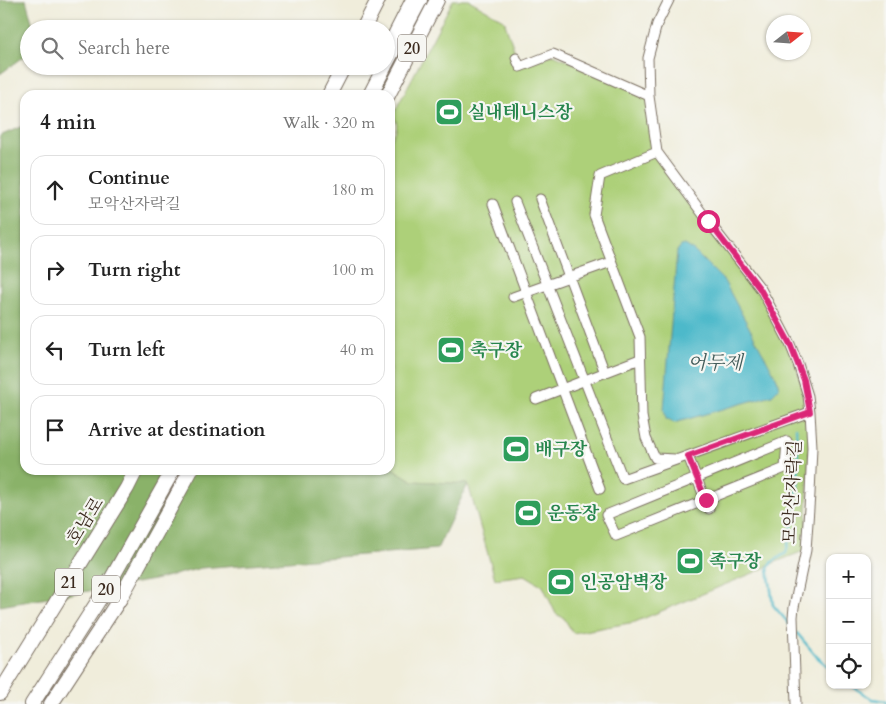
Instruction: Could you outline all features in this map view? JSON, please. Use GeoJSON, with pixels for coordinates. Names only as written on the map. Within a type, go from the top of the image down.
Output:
{"type":"FeatureCollection","features":[{"type":"Feature","properties":{"kind":"highway"},"geometry":{"type":"LineString","coordinates":[[358,20],[368,0]]}},
{"type":"Feature","properties":{"kind":"highway"},"geometry":{"type":"LineString","coordinates":[[368,20],[378,0]]}},
{"type":"Feature","properties":{"kind":"highway","name":"20"},"geometry":{"type":"LineString","coordinates":[[395,43],[420,0]]}},
{"type":"Feature","properties":{"kind":"highway","name":"20"},"geometry":{"type":"LineString","coordinates":[[391,90],[437,0]]}},
{"type":"Feature","properties":{"kind":"highway"},"geometry":{"type":"LineString","coordinates":[[324,90],[331,75]]}},
{"type":"Feature","properties":{"kind":"highway"},"geometry":{"type":"LineString","coordinates":[[332,90],[340,75]]}},
{"type":"Feature","properties":{"kind":"highway","name":"20"},"geometry":{"type":"LineString","coordinates":[[372,90],[378,75]]}},
{"type":"Feature","properties":{"kind":"highway","name":"호남로"},"geometry":{"type":"LineString","coordinates":[[0,679],[124,475]]}},
{"type":"Feature","properties":{"kind":"highway","name":"호남로"},"geometry":{"type":"LineString","coordinates":[[0,693],[133,475]]}},
{"type":"Feature","properties":{"kind":"highway","name":"20"},"geometry":{"type":"LineString","coordinates":[[32,704],[104,592],[169,475]]}},
{"type":"Feature","properties":{"kind":"highway","name":"20"},"geometry":{"type":"LineString","coordinates":[[51,704],[120,597],[188,475]]}},
{"type":"Feature","properties":{"kind":"street"},"geometry":{"type":"LineString","coordinates":[[395,29],[410,0]]}},
{"type":"Feature","properties":{"kind":"street","name":"모악산자락길"},"geometry":{"type":"LineString","coordinates":[[669,0],[657,24],[648,58],[649,96],[657,152],[760,289],[790,344],[808,396],[812,448],[806,541],[793,617],[796,704]]}},
{"type":"Feature","properties":{"kind":"street"},"geometry":{"type":"LineString","coordinates":[[516,58],[520,67],[553,54],[649,96]]}},
{"type":"Feature","properties":{"kind":"street"},"geometry":{"type":"LineString","coordinates":[[335,90],[341,75]]}},
{"type":"Feature","properties":{"kind":"street"},"geometry":{"type":"LineString","coordinates":[[657,152],[600,176],[594,215],[640,338],[642,416],[646,438],[655,458],[684,458]]}},
{"type":"Feature","properties":{"kind":"street"},"geometry":{"type":"LineString","coordinates":[[540,199],[605,373]]}},
{"type":"Feature","properties":{"kind":"street"},"geometry":{"type":"LineString","coordinates":[[515,202],[623,479],[810,412]]}},
{"type":"Feature","properties":{"kind":"street"},"geometry":{"type":"LineString","coordinates":[[493,204],[600,489]]}},
{"type":"Feature","properties":{"kind":"street"},"geometry":{"type":"LineString","coordinates":[[513,297],[611,262]]}},
{"type":"Feature","properties":{"kind":"street"},"geometry":{"type":"LineString","coordinates":[[536,399],[640,359]]}},
{"type":"Feature","properties":{"kind":"street"},"geometry":{"type":"LineString","coordinates":[[787,441],[785,468],[706,500],[616,536],[606,515],[787,441]]}},
{"type":"Feature","properties":{"kind":"street"},"geometry":{"type":"LineString","coordinates":[[684,458],[697,478],[709,510]]}},
{"type":"Feature","properties":{"kind":"green space"},"geometry":{"type":"Polygon","coordinates":[[[0,0],[26,0],[32,20],[20,20],[20,60],[0,74],[0,0]]]}},
{"type":"Feature","properties":{"kind":"green space"},"geometry":{"type":"Polygon","coordinates":[[[453,0],[469,0],[504,20],[520,67],[553,54],[649,96],[657,152],[761,289],[790,344],[810,412],[806,550],[635,622],[573,633],[564,618],[556,614],[543,586],[525,575],[495,579],[468,484],[413,481],[395,470],[395,131],[397,125],[395,111],[453,0]]]}},
{"type":"Feature","properties":{"kind":"green space"},"geometry":{"type":"Polygon","coordinates":[[[20,127],[20,475],[395,475],[395,470],[413,481],[468,484],[437,549],[201,568],[154,580],[0,606],[0,136],[20,127]]]}},
{"type":"Feature","properties":{"kind":"water","name":"어두제"},"geometry":{"type":"Polygon","coordinates":[[[685,245],[693,250],[724,281],[777,379],[779,388],[772,395],[674,423],[666,419],[664,409],[677,251],[681,246],[685,245]]]}},
{"type":"Feature","properties":{"kind":"waterway"},"geometry":{"type":"LineString","coordinates":[[790,625],[773,605],[768,568],[772,562],[786,553],[792,527],[798,483],[796,428]]}},
{"type":"Feature","properties":{"kind":"waterway"},"geometry":{"type":"LineString","coordinates":[[797,633],[826,665]]}},
{"type":"Feature","properties":{"kind":"waterway"},"geometry":{"type":"LineString","coordinates":[[856,689],[872,699],[885,701],[886,703]]}},
{"type":"Feature","properties":{"kind":"place","name":"실내테니스장"},"geometry":{"type":"Point","coordinates":[449,112]}},
{"type":"Feature","properties":{"kind":"place","name":"축구장"},"geometry":{"type":"Point","coordinates":[451,350]}},
{"type":"Feature","properties":{"kind":"place","name":"배구장"},"geometry":{"type":"Point","coordinates":[516,449]}},
{"type":"Feature","properties":{"kind":"place","name":"운동장"},"geometry":{"type":"Point","coordinates":[528,513]}},
{"type":"Feature","properties":{"kind":"place","name":"족구장"},"geometry":{"type":"Point","coordinates":[690,561]}},
{"type":"Feature","properties":{"kind":"place","name":"인공암벽장"},"geometry":{"type":"Point","coordinates":[561,582]}},
{"type":"Feature","properties":{"kind":"route"},"geometry":{"type":"LineString","coordinates":[[706,500],[688,456],[810,412],[804,380],[790,344],[760,289],[708,221]]}}]}
